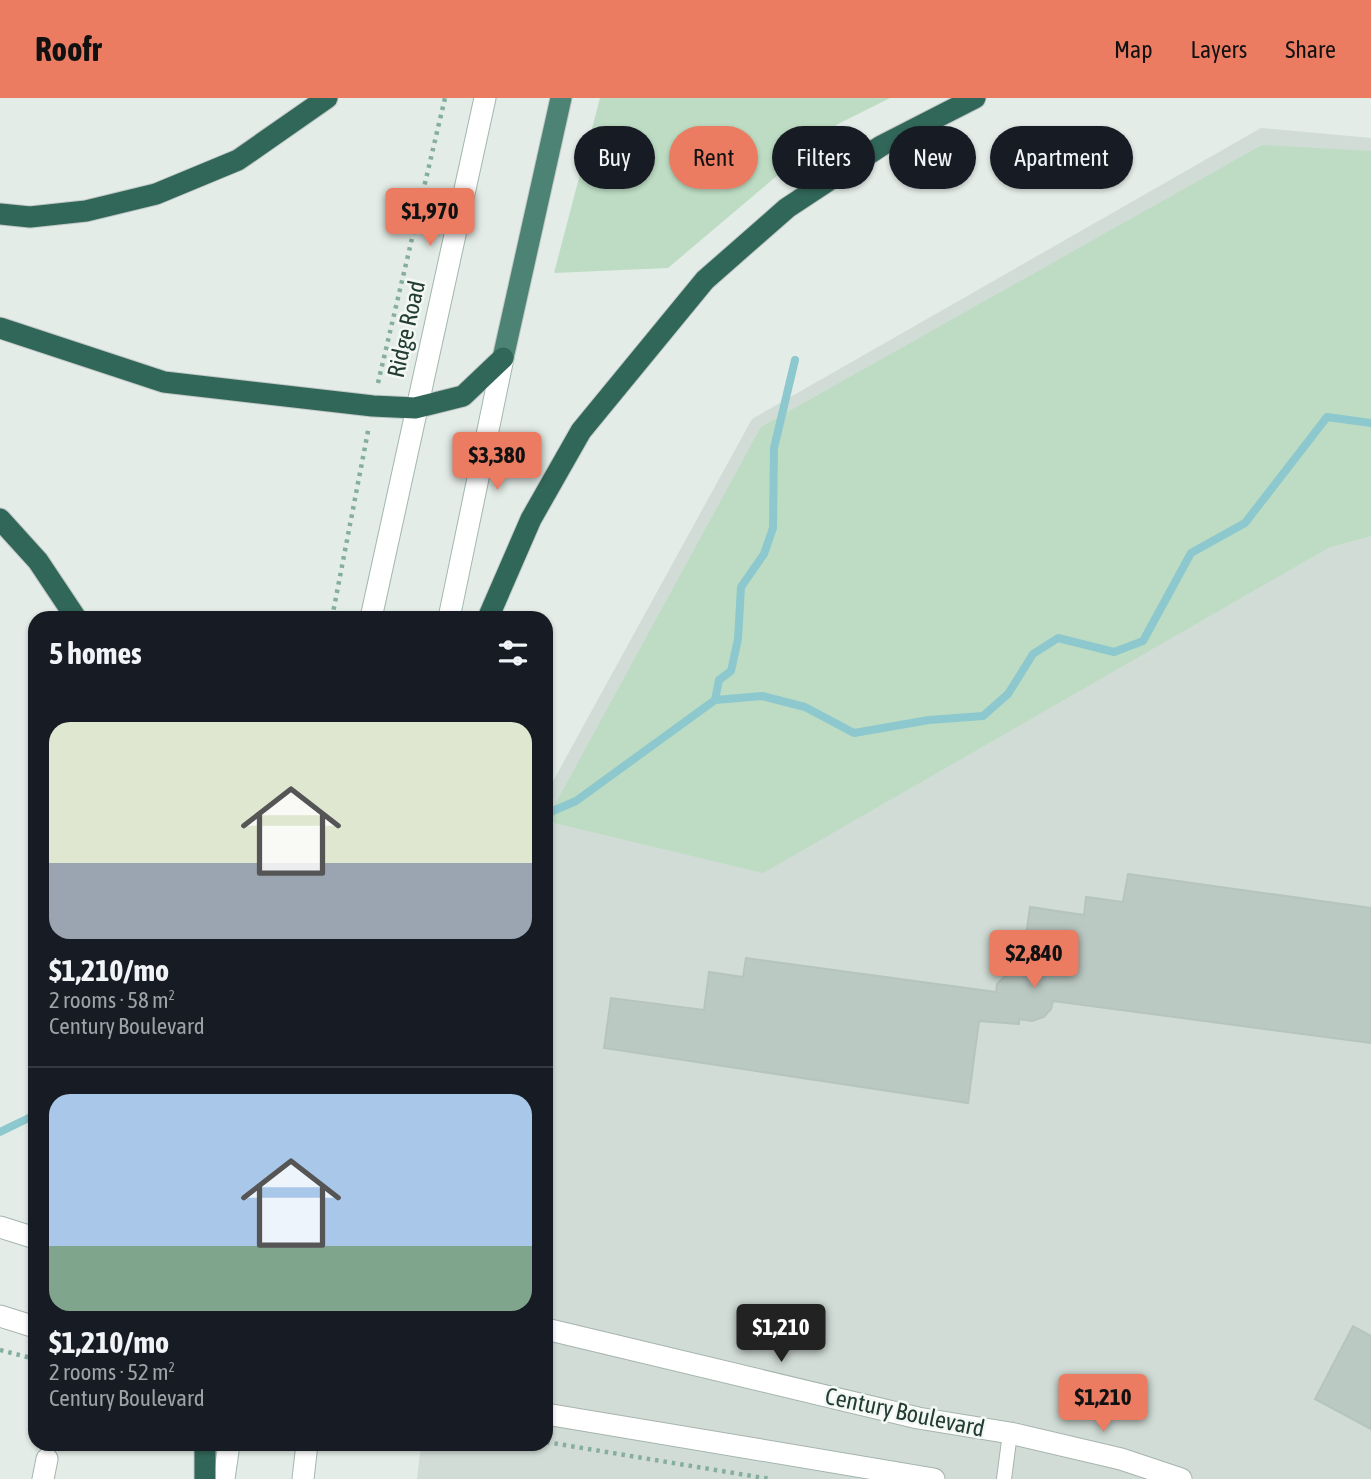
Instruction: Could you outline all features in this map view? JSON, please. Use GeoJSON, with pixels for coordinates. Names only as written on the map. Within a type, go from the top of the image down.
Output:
{"type":"FeatureCollection","features":[{"type":"Feature","properties":{"kind":"highway"},"geometry":{"type":"LineString","coordinates":[[0,214],[30,217],[86,211],[156,194],[238,160],[327,98]]}},
{"type":"Feature","properties":{"kind":"highway"},"geometry":{"type":"LineString","coordinates":[[0,328],[164,382],[297,400],[415,408],[463,396],[503,358],[561,98]]}},
{"type":"Feature","properties":{"kind":"highway"},"geometry":{"type":"LineString","coordinates":[[491,611],[531,519],[581,431],[705,280],[787,208],[881,146],[975,98]]}},
{"type":"Feature","properties":{"kind":"highway"},"geometry":{"type":"LineString","coordinates":[[0,519],[38,561],[71,611]]}},
{"type":"Feature","properties":{"kind":"highway"},"geometry":{"type":"LineString","coordinates":[[205,1451],[205,1479]]}},
{"type":"Feature","properties":{"kind":"street","name":"Ridge Road"},"geometry":{"type":"LineString","coordinates":[[373,611],[415,408],[485,98]]}},
{"type":"Feature","properties":{"kind":"street"},"geometry":{"type":"LineString","coordinates":[[450,611],[503,358]]}},
{"type":"Feature","properties":{"kind":"street"},"geometry":{"type":"LineString","coordinates":[[0,1227],[28,1236]]}},
{"type":"Feature","properties":{"kind":"street"},"geometry":{"type":"LineString","coordinates":[[0,1316],[28,1325]]}},
{"type":"Feature","properties":{"kind":"street","name":"Century Boulevard"},"geometry":{"type":"LineString","coordinates":[[553,1331],[918,1418],[1010,1433],[1121,1460],[1181,1479]]}},
{"type":"Feature","properties":{"kind":"street"},"geometry":{"type":"LineString","coordinates":[[553,1415],[934,1479]]}},
{"type":"Feature","properties":{"kind":"street"},"geometry":{"type":"LineString","coordinates":[[224,1479],[228,1451]]}},
{"type":"Feature","properties":{"kind":"street"},"geometry":{"type":"LineString","coordinates":[[303,1479],[306,1451]]}},
{"type":"Feature","properties":{"kind":"lane"},"geometry":{"type":"LineString","coordinates":[[1004,1479],[1010,1433]]}},
{"type":"Feature","properties":{"kind":"path"},"geometry":{"type":"LineString","coordinates":[[377,384],[445,98]]}},
{"type":"Feature","properties":{"kind":"path"},"geometry":{"type":"LineString","coordinates":[[333,611],[370,420]]}},
{"type":"Feature","properties":{"kind":"path"},"geometry":{"type":"LineString","coordinates":[[0,1350],[28,1357]]}},
{"type":"Feature","properties":{"kind":"path"},"geometry":{"type":"LineString","coordinates":[[553,1442],[770,1479]]}},
{"type":"Feature","properties":{"kind":"shaded area"},"geometry":{"type":"Polygon","coordinates":[[[1261,128],[1371,138],[1371,1479],[417,1479],[420,1451],[553,1451],[553,781],[752,419],[1261,128]]]}},
{"type":"Feature","properties":{"kind":"green space"},"geometry":{"type":"Polygon","coordinates":[[[600,98],[890,98],[836,126],[772,126],[772,180],[668,268],[554,273],[576,189],[655,189],[655,126],[593,126],[600,98]]]}},
{"type":"Feature","properties":{"kind":"green space"},"geometry":{"type":"Polygon","coordinates":[[[1262,145],[1371,151],[1371,536],[1330,547],[763,873],[553,823],[553,808],[761,427],[1262,145]]]}},
{"type":"Feature","properties":{"kind":"building"},"geometry":{"type":"Polygon","coordinates":[[[1128,874],[1371,908],[1371,1043],[1053,1001],[1051,1009],[1044,1017],[1032,1021],[1019,1019],[1019,1024],[979,1021],[968,1103],[604,1048],[611,998],[704,1010],[709,972],[743,977],[746,958],[996,992],[997,984],[1004,977],[1021,973],[1030,907],[1084,915],[1086,897],[1123,902],[1128,874]]]}},
{"type":"Feature","properties":{"kind":"building"},"geometry":{"type":"Polygon","coordinates":[[[1353,1326],[1371,1336],[1371,1429],[1315,1399],[1353,1326]]]}},
{"type":"Feature","properties":{"kind":"waterway"},"geometry":{"type":"LineString","coordinates":[[715,700],[719,680],[731,671],[738,639],[741,587],[764,554],[773,528],[774,448],[795,360]]}},
{"type":"Feature","properties":{"kind":"waterway"},"geometry":{"type":"LineString","coordinates":[[553,811],[576,801],[715,700],[762,696],[805,707],[854,733],[929,720],[983,716],[1008,694],[1033,654],[1058,638],[1114,652],[1143,641],[1191,553],[1245,523],[1327,417],[1371,423]]}},
{"type":"Feature","properties":{"kind":"waterway"},"geometry":{"type":"LineString","coordinates":[[0,1132],[28,1118]]}}]}
